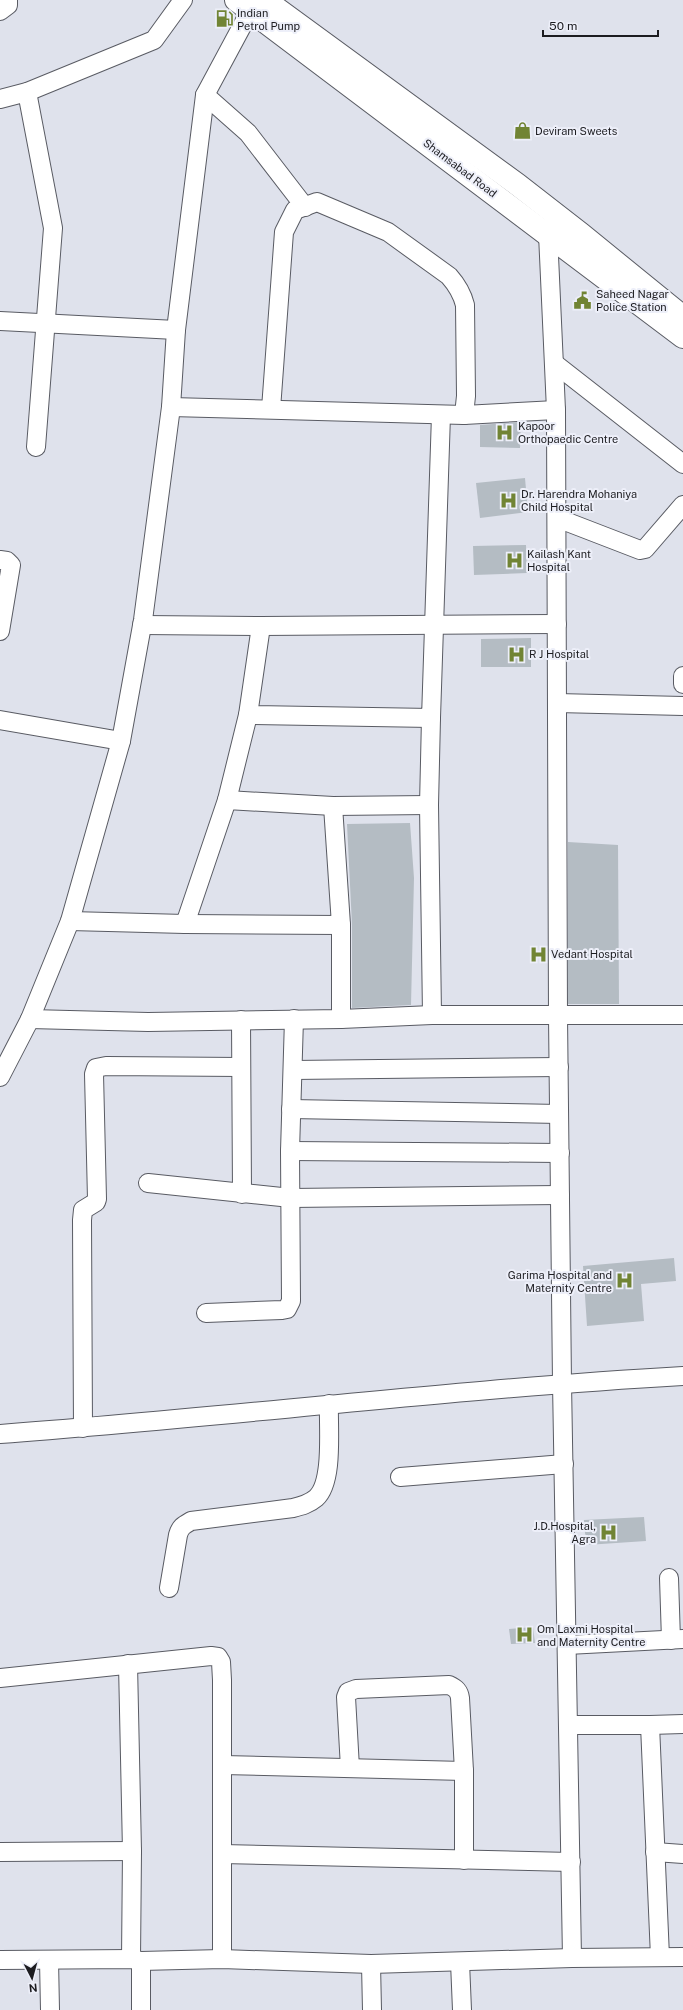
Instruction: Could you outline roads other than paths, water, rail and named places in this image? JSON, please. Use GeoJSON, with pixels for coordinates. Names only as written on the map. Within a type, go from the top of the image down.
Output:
{"type":"FeatureCollection","features":[{"type":"Feature","properties":{"kind":"main road","name":"Shamsabad Road"},"geometry":{"type":"LineString","coordinates":[[252,3],[553,226],[581,234],[683,321]]}},
{"type":"Feature","properties":{"kind":"street"},"geometry":{"type":"LineString","coordinates":[[0,11],[8,5],[8,0]]}},
{"type":"Feature","properties":{"kind":"street"},"geometry":{"type":"LineString","coordinates":[[0,99],[27,92],[154,40],[183,0]]}},
{"type":"Feature","properties":{"kind":"street"},"geometry":{"type":"LineString","coordinates":[[0,1077],[30,1019],[70,921],[121,741],[142,625],[171,407],[176,330],[205,95],[252,3]]}},
{"type":"Feature","properties":{"kind":"street"},"geometry":{"type":"LineString","coordinates":[[27,92],[53,228],[36,447]]}},
{"type":"Feature","properties":{"kind":"street"},"geometry":{"type":"LineString","coordinates":[[205,95],[248,133],[305,207]]}},
{"type":"Feature","properties":{"kind":"street"},"geometry":{"type":"LineString","coordinates":[[271,409],[284,232],[295,210],[317,202],[388,232],[456,283],[462,294],[465,305],[466,396],[464,415]]}},
{"type":"Feature","properties":{"kind":"street"},"geometry":{"type":"LineString","coordinates":[[553,226],[557,518],[558,1016],[562,1383],[572,1958]]}},
{"type":"Feature","properties":{"kind":"street"},"geometry":{"type":"LineString","coordinates":[[0,321],[176,330]]}},
{"type":"Feature","properties":{"kind":"street"},"geometry":{"type":"LineString","coordinates":[[554,364],[683,464]]}},
{"type":"Feature","properties":{"kind":"street"},"geometry":{"type":"LineString","coordinates":[[171,407],[464,415],[556,410]]}},
{"type":"Feature","properties":{"kind":"street"},"geometry":{"type":"LineString","coordinates":[[432,1015],[429,805],[441,414]]}},
{"type":"Feature","properties":{"kind":"street"},"geometry":{"type":"LineString","coordinates":[[557,518],[640,550],[645,548],[683,505]]}},
{"type":"Feature","properties":{"kind":"street"},"geometry":{"type":"LineString","coordinates":[[0,560],[7,561],[11,565],[0,632]]}},
{"type":"Feature","properties":{"kind":"street"},"geometry":{"type":"LineString","coordinates":[[142,625],[261,626],[557,624]]}},
{"type":"Feature","properties":{"kind":"street"},"geometry":{"type":"LineString","coordinates":[[185,924],[227,800],[248,715],[261,626]]}},
{"type":"Feature","properties":{"kind":"street"},"geometry":{"type":"LineString","coordinates":[[683,676],[683,684]]}},
{"type":"Feature","properties":{"kind":"street"},"geometry":{"type":"LineString","coordinates":[[557,703],[683,706]]}},
{"type":"Feature","properties":{"kind":"street"},"geometry":{"type":"LineString","coordinates":[[248,715],[431,718]]}},
{"type":"Feature","properties":{"kind":"street"},"geometry":{"type":"LineString","coordinates":[[0,720],[121,741]]}},
{"type":"Feature","properties":{"kind":"street"},"geometry":{"type":"LineString","coordinates":[[227,800],[333,806],[429,805]]}},
{"type":"Feature","properties":{"kind":"street"},"geometry":{"type":"LineString","coordinates":[[333,806],[341,925],[341,1019]]}},
{"type":"Feature","properties":{"kind":"street"},"geometry":{"type":"LineString","coordinates":[[70,921],[185,924],[341,925]]}},
{"type":"Feature","properties":{"kind":"street"},"geometry":{"type":"LineString","coordinates":[[30,1019],[148,1022],[341,1019],[432,1015],[683,1015]]}},
{"type":"Feature","properties":{"kind":"street"},"geometry":{"type":"LineString","coordinates":[[241,1020],[242,1194]]}},
{"type":"Feature","properties":{"kind":"street"},"geometry":{"type":"LineString","coordinates":[[206,1313],[282,1310],[290,1305],[292,1301],[290,1151],[294,1020]]}},
{"type":"Feature","properties":{"kind":"street"},"geometry":{"type":"LineString","coordinates":[[83,1428],[82,1220],[83,1210],[96,1202],[97,1199],[94,1074],[96,1068],[106,1066],[241,1067]]}},
{"type":"Feature","properties":{"kind":"street"},"geometry":{"type":"LineString","coordinates":[[293,1070],[559,1068]]}},
{"type":"Feature","properties":{"kind":"street"},"geometry":{"type":"LineString","coordinates":[[291,1109],[560,1114]]}},
{"type":"Feature","properties":{"kind":"street"},"geometry":{"type":"LineString","coordinates":[[290,1151],[560,1153]]}},
{"type":"Feature","properties":{"kind":"street"},"geometry":{"type":"LineString","coordinates":[[148,1183],[291,1198],[560,1195]]}},
{"type":"Feature","properties":{"kind":"street"},"geometry":{"type":"LineString","coordinates":[[0,1434],[83,1428],[562,1383],[683,1376]]}},
{"type":"Feature","properties":{"kind":"street"},"geometry":{"type":"LineString","coordinates":[[170,1588],[178,1535],[180,1529],[185,1524],[293,1508],[306,1505],[317,1498],[327,1475],[329,1404]]}},
{"type":"Feature","properties":{"kind":"street"},"geometry":{"type":"LineString","coordinates":[[400,1476],[564,1464]]}},
{"type":"Feature","properties":{"kind":"street"},"geometry":{"type":"LineString","coordinates":[[567,1645],[677,1639],[669,1578]]}},
{"type":"Feature","properties":{"kind":"street"},"geometry":{"type":"LineString","coordinates":[[0,1678],[211,1656],[218,1658],[221,1662],[222,1669],[222,1959]]}},
{"type":"Feature","properties":{"kind":"street"},"geometry":{"type":"LineString","coordinates":[[128,1664],[132,1851],[136,1960],[140,2010]]}},
{"type":"Feature","properties":{"kind":"street"},"geometry":{"type":"LineString","coordinates":[[350,1768],[346,1696],[348,1692],[352,1690],[449,1686],[455,1688],[459,1693],[460,1698],[464,1771],[464,1860]]}},
{"type":"Feature","properties":{"kind":"street"},"geometry":{"type":"LineString","coordinates":[[650,1724],[660,1957]]}},
{"type":"Feature","properties":{"kind":"street"},"geometry":{"type":"LineString","coordinates":[[568,1725],[683,1724]]}},
{"type":"Feature","properties":{"kind":"street"},"geometry":{"type":"LineString","coordinates":[[223,1765],[464,1771]]}},
{"type":"Feature","properties":{"kind":"street"},"geometry":{"type":"LineString","coordinates":[[0,1852],[132,1851]]}},
{"type":"Feature","properties":{"kind":"street"},"geometry":{"type":"LineString","coordinates":[[655,1852],[683,1854]]}},
{"type":"Feature","properties":{"kind":"street"},"geometry":{"type":"LineString","coordinates":[[222,1854],[571,1862]]}},
{"type":"Feature","properties":{"kind":"street"},"geometry":{"type":"LineString","coordinates":[[0,1960],[222,1959],[371,1964],[572,1958],[683,1957]]}},
{"type":"Feature","properties":{"kind":"street"},"geometry":{"type":"LineString","coordinates":[[49,1960],[50,2010]]}},
{"type":"Feature","properties":{"kind":"street"},"geometry":{"type":"LineString","coordinates":[[460,1962],[462,2010]]}},
{"type":"Feature","properties":{"kind":"street"},"geometry":{"type":"LineString","coordinates":[[371,1964],[372,2010]]}},
{"type":"Feature","properties":{"kind":"place","name":"Indian Petrol Pump"},"geometry":{"type":"Point","coordinates":[224,19]}},
{"type":"Feature","properties":{"kind":"place","name":"Deviram Sweets"},"geometry":{"type":"Point","coordinates":[522,131]}},
{"type":"Feature","properties":{"kind":"place","name":"Saheed Nagar Police Station"},"geometry":{"type":"Point","coordinates":[583,300]}},
{"type":"Feature","properties":{"kind":"place","name":"Kapoor Orthopaedic Centre"},"geometry":{"type":"Point","coordinates":[505,432]}},
{"type":"Feature","properties":{"kind":"place","name":"Dr. Harendra Mohaniya Child Hospital"},"geometry":{"type":"Point","coordinates":[508,500]}},
{"type":"Feature","properties":{"kind":"place","name":"Kailash Kant Hospital"},"geometry":{"type":"Point","coordinates":[514,560]}},
{"type":"Feature","properties":{"kind":"place","name":"R J Hospital"},"geometry":{"type":"Point","coordinates":[516,654]}},
{"type":"Feature","properties":{"kind":"place","name":"Vedant Hospital"},"geometry":{"type":"Point","coordinates":[538,954]}},
{"type":"Feature","properties":{"kind":"place","name":"Garima Hospital and Maternity Centre"},"geometry":{"type":"Point","coordinates":[625,1281]}},
{"type":"Feature","properties":{"kind":"place","name":"J.D.Hospital, Agra"},"geometry":{"type":"Point","coordinates":[609,1532]}},
{"type":"Feature","properties":{"kind":"place","name":"Om Laxmi Hospital and Maternity Centre"},"geometry":{"type":"Point","coordinates":[524,1635]}}]}
